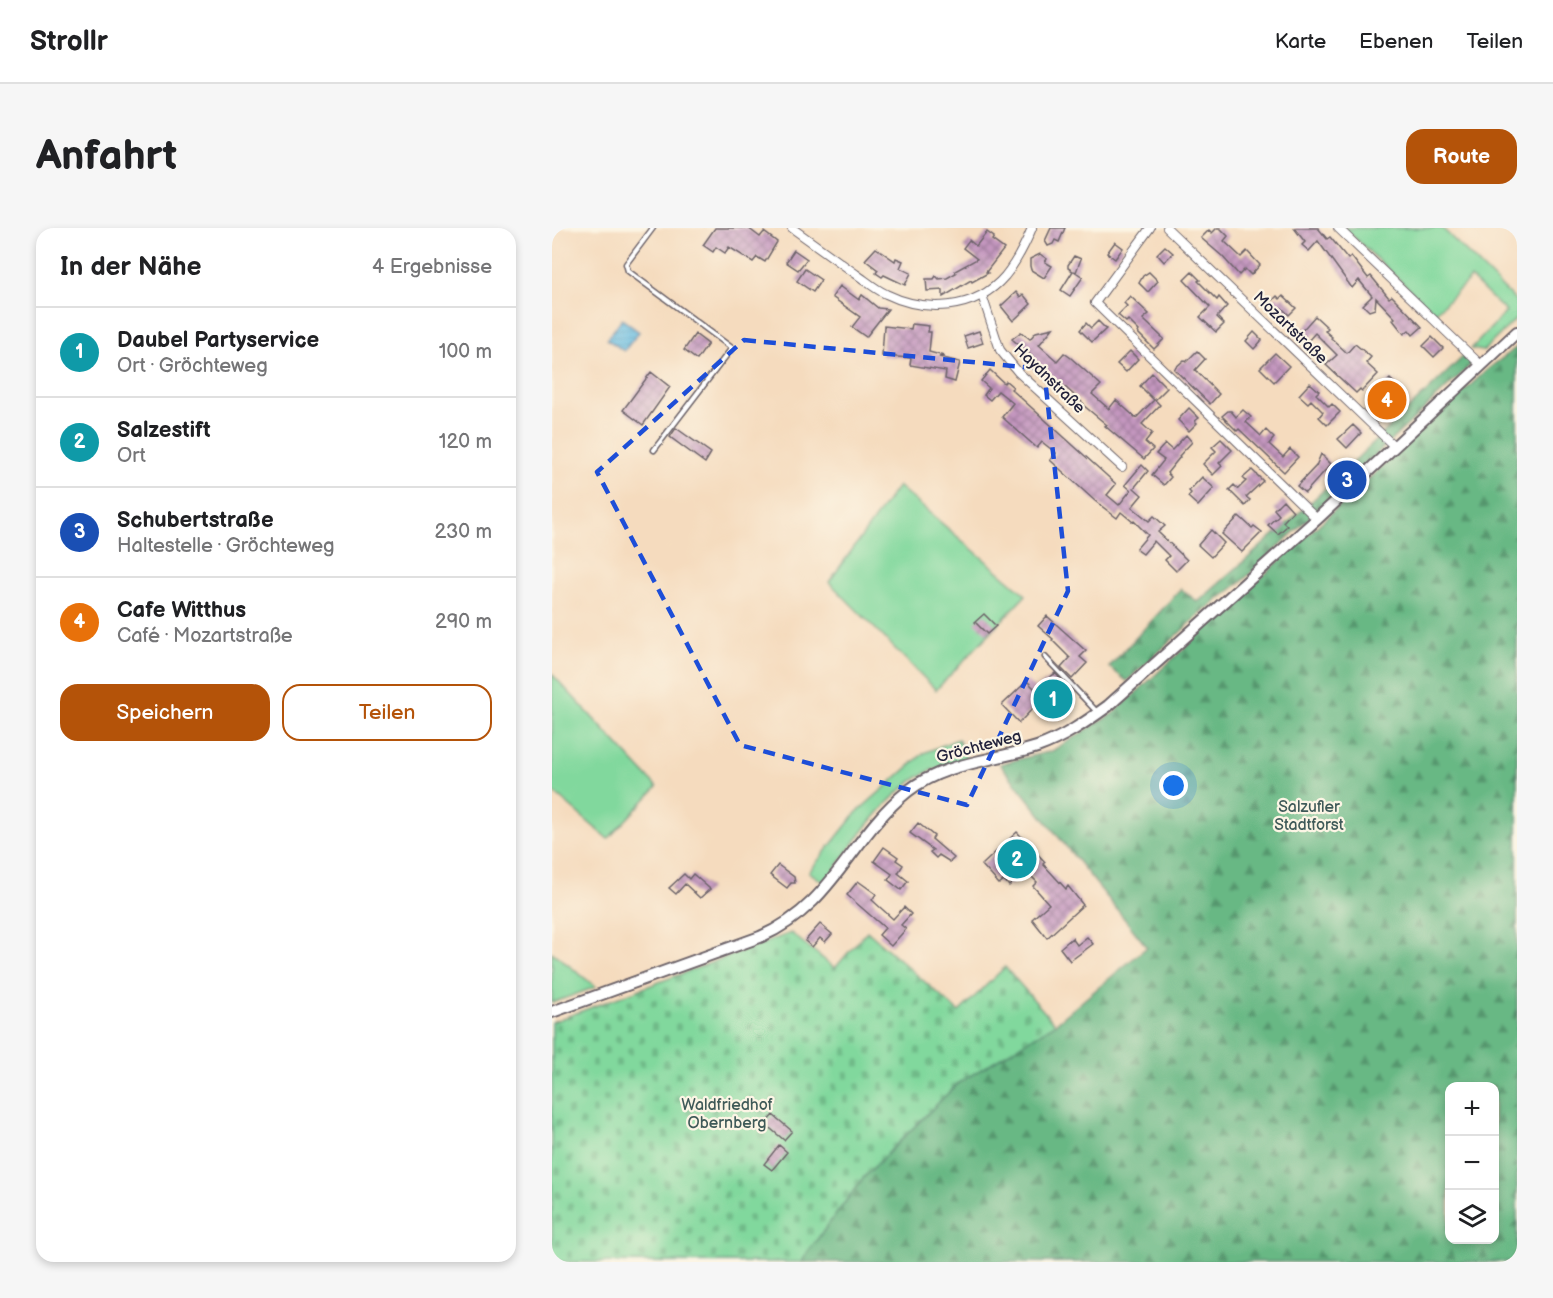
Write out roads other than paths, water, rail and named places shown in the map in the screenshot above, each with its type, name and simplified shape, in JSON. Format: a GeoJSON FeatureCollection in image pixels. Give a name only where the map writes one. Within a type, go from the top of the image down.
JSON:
{"type":"FeatureCollection","features":[{"type":"Feature","properties":{"kind":"street"},"geometry":{"type":"LineString","coordinates":[[792,228],[884,294],[910,304],[929,307],[948,307],[982,295],[1004,278],[1021,253],[1032,228]]}},
{"type":"Feature","properties":{"kind":"street"},"geometry":{"type":"LineString","coordinates":[[1150,228],[1095,303],[1317,519]]}},
{"type":"Feature","properties":{"kind":"street","name":"Mozartstraße"},"geometry":{"type":"LineString","coordinates":[[1167,228],[1395,447]]}},
{"type":"Feature","properties":{"kind":"street"},"geometry":{"type":"LineString","coordinates":[[1338,228],[1481,365]]}},
{"type":"Feature","properties":{"kind":"street","name":"Haydnstraße"},"geometry":{"type":"LineString","coordinates":[[982,295],[1000,350],[1018,372],[1122,467]]}},
{"type":"Feature","properties":{"kind":"street","name":"Gröchteweg"},"geometry":{"type":"LineString","coordinates":[[552,1012],[772,932],[791,921],[814,902],[883,815],[917,784],[947,770],[1050,742],[1098,713],[1146,674],[1317,519],[1517,332]]}},
{"type":"Feature","properties":{"kind":"lane"},"geometry":{"type":"LineString","coordinates":[[653,228],[626,264],[628,271],[732,348],[654,450]]}},
{"type":"Feature","properties":{"kind":"lane"},"geometry":{"type":"LineString","coordinates":[[1045,657],[1098,713]]}},
{"type":"Feature","properties":{"kind":"water"},"geometry":{"type":"Polygon","coordinates":[[[622,319],[639,332],[624,351],[607,339],[622,319]]]}},
{"type":"Feature","properties":{"kind":"place","name":"Cafe Witthus"},"geometry":{"type":"Point","coordinates":[1387,400]}},
{"type":"Feature","properties":{"kind":"place","name":"Schubertstraße"},"geometry":{"type":"Point","coordinates":[1347,480]}},
{"type":"Feature","properties":{"kind":"place","name":"Daubel Partyservice"},"geometry":{"type":"Point","coordinates":[1053,699]}},
{"type":"Feature","properties":{"kind":"place","name":"Salzestift"},"geometry":{"type":"Point","coordinates":[1017,859]}},
{"type":"Feature","properties":{"kind":"park label","name":"Salzufler Stadtforst"},"geometry":{"type":"Point","coordinates":[1309,816]}},
{"type":"Feature","properties":{"kind":"park label","name":"Waldfriedhof Obernberg"},"geometry":{"type":"Point","coordinates":[727,1114]}}]}
